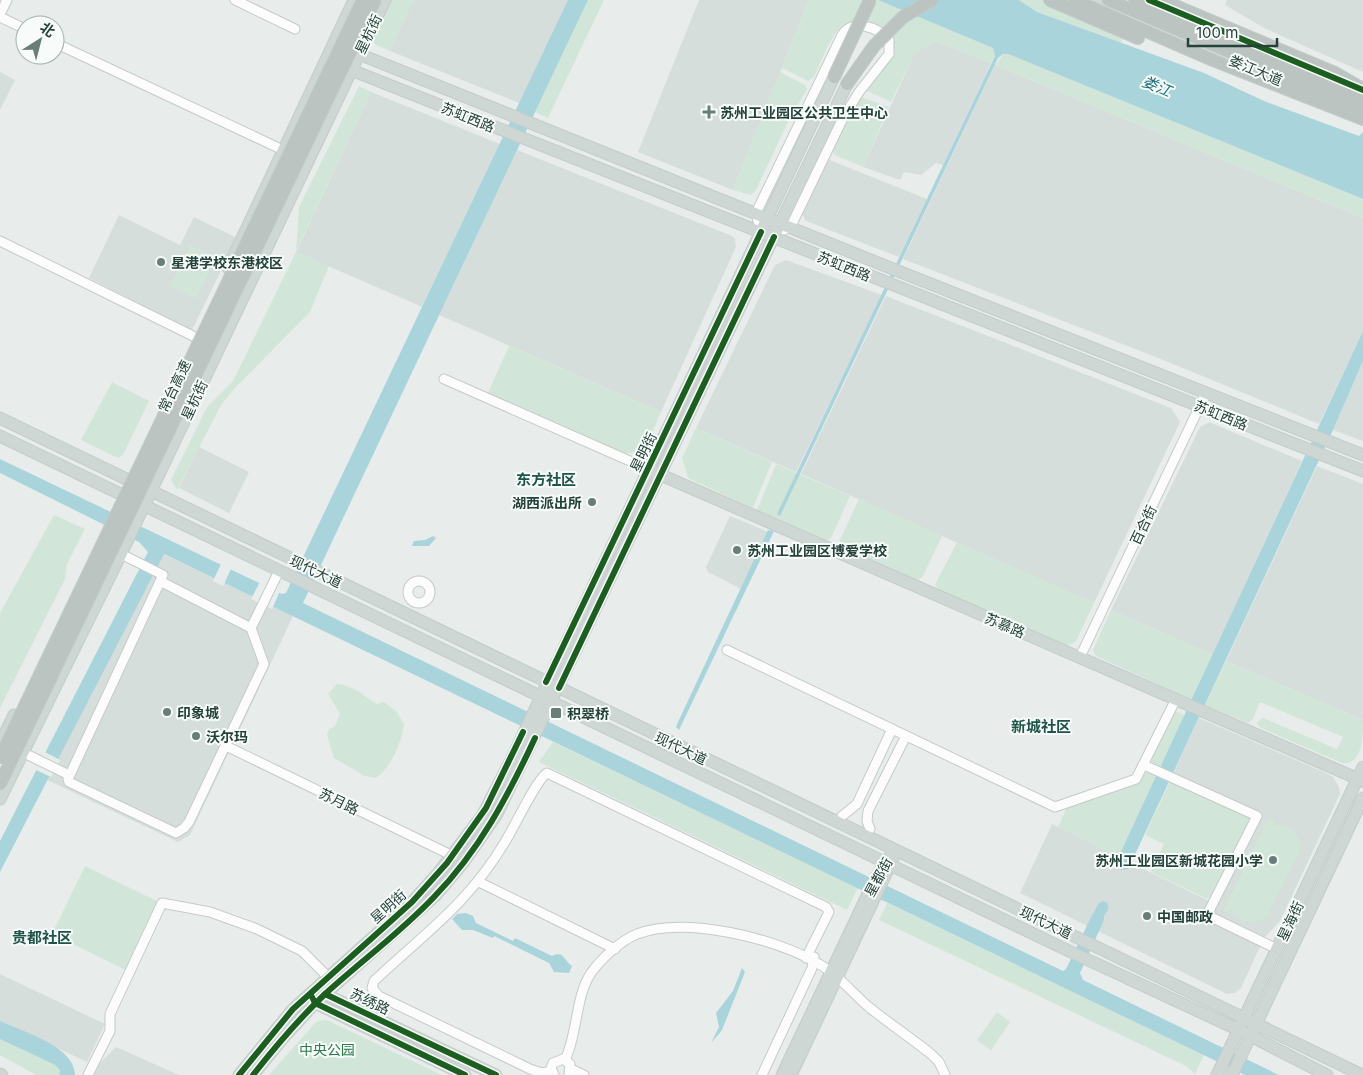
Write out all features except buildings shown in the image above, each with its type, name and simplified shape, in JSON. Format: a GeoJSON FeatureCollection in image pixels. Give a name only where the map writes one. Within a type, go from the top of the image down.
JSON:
{"type":"FeatureCollection","features":[{"type":"Feature","properties":{"kind":"highway","name":"常台高速"},"geometry":{"type":"LineString","coordinates":[[0,758],[363,0]]}},
{"type":"Feature","properties":{"kind":"highway","name":"常台高速"},"geometry":{"type":"LineString","coordinates":[[0,784],[374,0]]}},
{"type":"Feature","properties":{"kind":"highway"},"geometry":{"type":"LineString","coordinates":[[834,77],[870,0]]}},
{"type":"Feature","properties":{"kind":"highway"},"geometry":{"type":"LineString","coordinates":[[847,84],[874,46],[911,0]]}},
{"type":"Feature","properties":{"kind":"highway"},"geometry":{"type":"LineString","coordinates":[[874,46],[903,17],[932,0]]}},
{"type":"Feature","properties":{"kind":"highway"},"geometry":{"type":"LineString","coordinates":[[1050,0],[1139,38],[1212,60]]}},
{"type":"Feature","properties":{"kind":"highway"},"geometry":{"type":"LineString","coordinates":[[1075,0],[1212,60],[1363,117]]}},
{"type":"Feature","properties":{"kind":"highway"},"geometry":{"type":"LineString","coordinates":[[1108,0],[1363,109]]}},
{"type":"Feature","properties":{"kind":"highway"},"geometry":{"type":"LineString","coordinates":[[1135,0],[1363,96]]}},
{"type":"Feature","properties":{"kind":"highway"},"geometry":{"type":"LineString","coordinates":[[1160,0],[1335,73],[1363,90]]}},
{"type":"Feature","properties":{"kind":"main road","name":"星杭街"},"geometry":{"type":"LineString","coordinates":[[0,743],[128,480],[354,0]]}},
{"type":"Feature","properties":{"kind":"main road","name":"星杭街"},"geometry":{"type":"LineString","coordinates":[[0,798],[28,756],[137,519],[385,0]]}},
{"type":"Feature","properties":{"kind":"main road","name":"娄江大道"},"geometry":{"type":"LineString","coordinates":[[1093,0],[1363,117]]}},
{"type":"Feature","properties":{"kind":"main road","name":"娄江大道"},"geometry":{"type":"LineString","coordinates":[[1149,0],[1363,90]]}},
{"type":"Feature","properties":{"kind":"main road","name":"苏虹西路"},"geometry":{"type":"LineString","coordinates":[[334,44],[786,224],[896,270],[1363,454]]}},
{"type":"Feature","properties":{"kind":"main road","name":"苏虹西路"},"geometry":{"type":"LineString","coordinates":[[326,60],[1363,471]]}},
{"type":"Feature","properties":{"kind":"main road","name":"星明街"},"geometry":{"type":"LineString","coordinates":[[238,1075],[283,1019],[313,998],[332,981],[412,902],[453,856],[486,808],[834,77]]}},
{"type":"Feature","properties":{"kind":"main road","name":"星明街"},"geometry":{"type":"LineString","coordinates":[[325,994],[332,981],[422,910],[457,871],[497,814],[545,718],[774,237],[786,224],[838,99],[847,84]]}},
{"type":"Feature","properties":{"kind":"main road","name":"现代大道"},"geometry":{"type":"LineString","coordinates":[[0,418],[1362,1075]]}},
{"type":"Feature","properties":{"kind":"main road","name":"现代大道"},"geometry":{"type":"LineString","coordinates":[[0,436],[887,864],[1239,1030],[1249,1037],[1326,1075]]}},
{"type":"Feature","properties":{"kind":"main road","name":"苏慕路"},"geometry":{"type":"LineString","coordinates":[[648,469],[1360,780]]}},
{"type":"Feature","properties":{"kind":"main road","name":"星海街"},"geometry":{"type":"LineString","coordinates":[[1219,1071],[1360,780],[1363,767]]}},
{"type":"Feature","properties":{"kind":"main road","name":"星海街"},"geometry":{"type":"LineString","coordinates":[[1232,1074],[1363,798]]}},
{"type":"Feature","properties":{"kind":"main road","name":"星都街"},"geometry":{"type":"LineString","coordinates":[[782,1075],[834,975],[895,850]]}},
{"type":"Feature","properties":{"kind":"main road","name":"星都街"},"geometry":{"type":"LineString","coordinates":[[791,1075],[834,975]]}},
{"type":"Feature","properties":{"kind":"main road","name":"苏绣路"},"geometry":{"type":"LineString","coordinates":[[313,998],[325,994],[496,1075]]}},
{"type":"Feature","properties":{"kind":"main road","name":"星明街"},"geometry":{"type":"LineString","coordinates":[[254,1075],[313,998]]}},
{"type":"Feature","properties":{"kind":"main road","name":"苏绣路"},"geometry":{"type":"LineString","coordinates":[[313,998],[466,1075]]}},
{"type":"Feature","properties":{"kind":"street"},"geometry":{"type":"LineString","coordinates":[[7,0],[0,15],[15,23]]}},
{"type":"Feature","properties":{"kind":"street"},"geometry":{"type":"LineString","coordinates":[[235,0],[295,29]]}},
{"type":"Feature","properties":{"kind":"street"},"geometry":{"type":"LineString","coordinates":[[761,232],[756,213],[801,115],[844,32],[850,26],[858,25],[880,33],[889,40],[889,54],[859,91],[786,224]]}},
{"type":"Feature","properties":{"kind":"street"},"geometry":{"type":"LineString","coordinates":[[65,48],[283,150]]}},
{"type":"Feature","properties":{"kind":"street"},"geometry":{"type":"LineString","coordinates":[[0,241],[195,337]]}},
{"type":"Feature","properties":{"kind":"street"},"geometry":{"type":"LineString","coordinates":[[444,379],[648,469]]}},
{"type":"Feature","properties":{"kind":"street","name":"百合街"},"geometry":{"type":"LineString","coordinates":[[1080,657],[1206,393]]}},
{"type":"Feature","properties":{"kind":"street"},"geometry":{"type":"LineString","coordinates":[[121,554],[251,628],[264,664],[189,822],[176,833],[70,782],[69,775],[160,577]]}},
{"type":"Feature","properties":{"kind":"street"},"geometry":{"type":"LineString","coordinates":[[251,628],[278,571]]}},
{"type":"Feature","properties":{"kind":"street"},"geometry":{"type":"LineString","coordinates":[[420,612],[424,602],[429,598],[430,590],[424,581],[413,582],[408,588],[406,599],[416,603],[424,602]]}},
{"type":"Feature","properties":{"kind":"street"},"geometry":{"type":"LineString","coordinates":[[727,650],[1055,807],[1133,781],[1139,775],[1181,701]]}},
{"type":"Feature","properties":{"kind":"street"},"geometry":{"type":"LineString","coordinates":[[842,816],[857,804],[892,729]]}},
{"type":"Feature","properties":{"kind":"street"},"geometry":{"type":"LineString","coordinates":[[870,829],[867,821],[868,811],[906,736]]}},
{"type":"Feature","properties":{"kind":"street","name":"苏月路"},"geometry":{"type":"LineString","coordinates":[[226,746],[453,856]]}},
{"type":"Feature","properties":{"kind":"street"},"geometry":{"type":"LineString","coordinates":[[28,756],[69,775]]}},
{"type":"Feature","properties":{"kind":"street"},"geometry":{"type":"LineString","coordinates":[[1144,765],[1257,816],[1207,916],[1277,949]]}},
{"type":"Feature","properties":{"kind":"street"},"geometry":{"type":"LineString","coordinates":[[565,1060],[555,1061],[553,1073],[542,1073],[530,1069],[379,996],[372,990],[374,981],[448,916],[479,882],[547,773],[826,907],[829,912],[762,1075]]}},
{"type":"Feature","properties":{"kind":"street"},"geometry":{"type":"LineString","coordinates":[[479,882],[615,949]]}},
{"type":"Feature","properties":{"kind":"street"},"geometry":{"type":"LineString","coordinates":[[88,1075],[110,1031],[110,1014],[162,903],[231,918],[302,951],[332,981]]}},
{"type":"Feature","properties":{"kind":"street"},"geometry":{"type":"LineString","coordinates":[[584,1075],[570,1072],[565,1060],[574,1040],[586,982],[595,968],[615,949],[641,933],[690,929],[745,934],[810,956],[872,1009],[931,1054],[939,1062],[945,1075]]}},
{"type":"Feature","properties":{"kind":"shaded area"},"geometry":{"type":"Polygon","coordinates":[[[413,0],[571,0],[524,105],[390,51],[413,0]]]}},
{"type":"Feature","properties":{"kind":"shaded area","name":"苏州工业园区公共卫生中心"},"geometry":{"type":"Polygon","coordinates":[[[699,0],[809,0],[733,190],[638,152],[699,0]]]}},
{"type":"Feature","properties":{"kind":"shaded area"},"geometry":{"type":"Polygon","coordinates":[[[1227,0],[1363,0],[1363,72],[1264,28],[1225,5],[1227,0]]]}},
{"type":"Feature","properties":{"kind":"shaded area"},"geometry":{"type":"Polygon","coordinates":[[[935,41],[991,63],[943,165],[936,163],[921,175],[904,172],[900,180],[863,167],[915,52],[935,41]]]}},
{"type":"Feature","properties":{"kind":"shaded area"},"geometry":{"type":"Polygon","coordinates":[[[995,65],[1363,218],[1363,331],[1319,424],[1156,357],[903,259],[995,65]]]}},
{"type":"Feature","properties":{"kind":"shaded area"},"geometry":{"type":"Polygon","coordinates":[[[0,72],[15,80],[0,110],[0,72]]]}},
{"type":"Feature","properties":{"kind":"shaded area"},"geometry":{"type":"Polygon","coordinates":[[[371,92],[500,144],[422,307],[296,252],[371,92]]]}},
{"type":"Feature","properties":{"kind":"shaded area"},"geometry":{"type":"Polygon","coordinates":[[[517,150],[732,236],[735,239],[736,247],[661,412],[439,315],[517,150]]]}},
{"type":"Feature","properties":{"kind":"shaded area"},"geometry":{"type":"Polygon","coordinates":[[[827,159],[927,199],[899,257],[806,221],[802,214],[827,159]]]}},
{"type":"Feature","properties":{"kind":"shaded area","name":"星港学校东港校区"},"geometry":{"type":"Polygon","coordinates":[[[119,215],[180,245],[194,217],[237,238],[192,330],[89,278],[119,215]]]}},
{"type":"Feature","properties":{"kind":"shaded area"},"geometry":{"type":"Polygon","coordinates":[[[786,260],[882,295],[796,472],[696,428],[775,265],[786,260]]]}},
{"type":"Feature","properties":{"kind":"shaded area"},"geometry":{"type":"Polygon","coordinates":[[[886,296],[1171,408],[1180,422],[1094,603],[801,474],[886,296]]]}},
{"type":"Feature","properties":{"kind":"shaded area"},"geometry":{"type":"Polygon","coordinates":[[[1363,361],[1363,441],[1333,430],[1363,361]]]}},
{"type":"Feature","properties":{"kind":"shaded area"},"geometry":{"type":"Polygon","coordinates":[[[1209,422],[1302,461],[1213,655],[1111,610],[1200,427],[1209,422]]]}},
{"type":"Feature","properties":{"kind":"shaded area"},"geometry":{"type":"Polygon","coordinates":[[[199,447],[249,472],[229,513],[179,488],[199,447]]]}},
{"type":"Feature","properties":{"kind":"shaded area"},"geometry":{"type":"Polygon","coordinates":[[[1317,466],[1363,484],[1363,720],[1226,661],[1317,466]]]}},
{"type":"Feature","properties":{"kind":"shaded area","name":"苏州工业园区博爱学校"},"geometry":{"type":"Polygon","coordinates":[[[730,516],[768,532],[741,589],[708,572],[706,567],[730,516]]]}},
{"type":"Feature","properties":{"kind":"shaded area","name":"印象城"},"geometry":{"type":"Polygon","coordinates":[[[163,554],[293,616],[190,835],[178,842],[47,780],[163,554]]]}},
{"type":"Feature","properties":{"kind":"shaded area"},"geometry":{"type":"Polygon","coordinates":[[[1199,718],[1326,773],[1333,777],[1339,787],[1340,794],[1280,921],[1264,938],[1241,988],[1235,993],[1227,994],[1020,893],[1052,824],[1215,904],[1260,815],[1173,774],[1199,718]]]}},
{"type":"Feature","properties":{"kind":"shaded area"},"geometry":{"type":"Polygon","coordinates":[[[0,974],[105,1024],[87,1062],[0,1021],[0,974]]]}},
{"type":"Feature","properties":{"kind":"shaded area"},"geometry":{"type":"Polygon","coordinates":[[[116,1047],[179,1075],[94,1075],[100,1063],[116,1047]]]}},
{"type":"Feature","properties":{"kind":"green space"},"geometry":{"type":"Polygon","coordinates":[[[391,0],[413,0],[390,51],[376,45],[372,41],[391,0]]]}},
{"type":"Feature","properties":{"kind":"green space"},"geometry":{"type":"Polygon","coordinates":[[[588,0],[604,0],[548,118],[535,112],[588,0]]]}},
{"type":"Feature","properties":{"kind":"green space"},"geometry":{"type":"Polygon","coordinates":[[[809,0],[878,0],[993,48],[995,55],[991,63],[935,41],[915,52],[891,102],[865,90],[892,44],[865,25],[856,21],[849,21],[836,33],[814,77],[808,81],[782,68],[809,0]]]}},
{"type":"Feature","properties":{"kind":"green space"},"geometry":{"type":"Polygon","coordinates":[[[1019,0],[1064,0],[1127,28],[1121,43],[1037,12],[1019,0]]]}},
{"type":"Feature","properties":{"kind":"green space"},"geometry":{"type":"Polygon","coordinates":[[[1003,54],[1008,54],[1363,199],[1363,218],[995,65],[1003,54]]]}},
{"type":"Feature","properties":{"kind":"green space"},"geometry":{"type":"Polygon","coordinates":[[[780,72],[805,85],[807,89],[786,126],[756,190],[751,195],[733,190],[780,72]]]}},
{"type":"Feature","properties":{"kind":"green space"},"geometry":{"type":"Polygon","coordinates":[[[359,86],[371,92],[296,251],[299,207],[359,86]]]}},
{"type":"Feature","properties":{"kind":"green space"},"geometry":{"type":"Polygon","coordinates":[[[861,97],[889,107],[863,167],[835,155],[831,151],[848,115],[861,97]]]}},
{"type":"Feature","properties":{"kind":"green space"},"geometry":{"type":"Polygon","coordinates":[[[190,245],[216,258],[196,299],[170,286],[190,245]]]}},
{"type":"Feature","properties":{"kind":"green space"},"geometry":{"type":"Polygon","coordinates":[[[296,251],[329,266],[310,312],[235,388],[221,405],[177,490],[171,480],[207,407],[233,381],[296,251]]]}},
{"type":"Feature","properties":{"kind":"green space"},"geometry":{"type":"Polygon","coordinates":[[[509,346],[661,412],[648,441],[638,451],[623,453],[487,395],[509,346]]]}},
{"type":"Feature","properties":{"kind":"green space"},"geometry":{"type":"Polygon","coordinates":[[[112,382],[149,401],[123,455],[118,458],[81,440],[112,382]]]}},
{"type":"Feature","properties":{"kind":"green space"},"geometry":{"type":"Polygon","coordinates":[[[696,428],[772,462],[753,508],[688,478],[682,458],[696,428]]]}},
{"type":"Feature","properties":{"kind":"green space"},"geometry":{"type":"Polygon","coordinates":[[[776,464],[850,496],[831,538],[827,540],[757,510],[776,464]]]}},
{"type":"Feature","properties":{"kind":"green space"},"geometry":{"type":"Polygon","coordinates":[[[859,499],[942,536],[922,578],[915,580],[843,549],[839,542],[859,499]]]}},
{"type":"Feature","properties":{"kind":"green space"},"geometry":{"type":"Polygon","coordinates":[[[54,515],[85,529],[67,564],[65,579],[0,708],[0,613],[54,515]]]}},
{"type":"Feature","properties":{"kind":"green space"},"geometry":{"type":"Polygon","coordinates":[[[957,542],[1094,603],[1076,641],[1072,644],[1064,645],[940,592],[935,585],[957,542]]]}},
{"type":"Feature","properties":{"kind":"green space"},"geometry":{"type":"Polygon","coordinates":[[[1111,610],[1213,655],[1192,700],[1096,656],[1093,650],[1111,610]]]}},
{"type":"Feature","properties":{"kind":"green space"},"geometry":{"type":"Polygon","coordinates":[[[1226,661],[1363,720],[1362,742],[1358,755],[1354,760],[1342,763],[1261,728],[1256,723],[1263,718],[1337,749],[1343,737],[1260,702],[1253,719],[1248,723],[1205,705],[1226,661]]]}},
{"type":"Feature","properties":{"kind":"green space"},"geometry":{"type":"Polygon","coordinates":[[[337,684],[355,689],[377,704],[384,702],[396,711],[404,724],[395,754],[387,767],[376,778],[365,776],[334,758],[327,735],[329,729],[335,726],[340,714],[328,694],[337,684]]]}},
{"type":"Feature","properties":{"kind":"green space"},"geometry":{"type":"Polygon","coordinates":[[[1174,711],[1185,715],[1159,769],[1150,760],[1174,711]]]}},
{"type":"Feature","properties":{"kind":"green space"},"geometry":{"type":"Polygon","coordinates":[[[553,742],[858,888],[847,910],[539,762],[553,742]]]}},
{"type":"Feature","properties":{"kind":"green space"},"geometry":{"type":"Polygon","coordinates":[[[1147,771],[1157,774],[1118,857],[1058,827],[1067,807],[1138,782],[1147,771]]]}},
{"type":"Feature","properties":{"kind":"green space"},"geometry":{"type":"Polygon","coordinates":[[[1171,779],[1251,819],[1212,896],[1207,899],[1151,872],[1164,844],[1145,835],[1171,779]]]}},
{"type":"Feature","properties":{"kind":"green space"},"geometry":{"type":"Polygon","coordinates":[[[1269,818],[1275,821],[1273,826],[1284,826],[1293,830],[1300,844],[1300,850],[1266,917],[1257,922],[1244,921],[1236,916],[1231,908],[1228,912],[1224,910],[1269,818]]]}},
{"type":"Feature","properties":{"kind":"green space"},"geometry":{"type":"Polygon","coordinates":[[[85,866],[161,903],[128,971],[52,934],[85,866]]]}},
{"type":"Feature","properties":{"kind":"green space"},"geometry":{"type":"Polygon","coordinates":[[[887,903],[1204,1055],[1195,1074],[1186,1066],[879,920],[887,903]]]}},
{"type":"Feature","properties":{"kind":"green space"},"geometry":{"type":"Polygon","coordinates":[[[997,1012],[1010,1022],[991,1050],[977,1040],[997,1012]]]}},
{"type":"Feature","properties":{"kind":"green space","name":"中央公园"},"geometry":{"type":"Polygon","coordinates":[[[325,1020],[442,1075],[269,1075],[316,1022],[325,1020]]]}},
{"type":"Feature","properties":{"kind":"green space"},"geometry":{"type":"Polygon","coordinates":[[[0,1039],[55,1065],[60,1070],[59,1075],[36,1075],[0,1055],[0,1039]]]}},
{"type":"Feature","properties":{"kind":"water"},"geometry":{"type":"Polygon","coordinates":[[[568,0],[588,0],[303,603],[1063,971],[1066,969],[1093,913],[1100,912],[1104,916],[1104,920],[1080,973],[1083,980],[1279,1075],[1245,1075],[164,554],[0,872],[0,841],[148,552],[139,542],[0,473],[0,459],[282,594],[286,593],[568,0]]]}},
{"type":"Feature","properties":{"kind":"water","name":"娄江"},"geometry":{"type":"Polygon","coordinates":[[[878,0],[1019,0],[1037,12],[1204,73],[1264,101],[1359,136],[1363,132],[1363,199],[1008,54],[1003,54],[998,58],[780,516],[777,514],[995,56],[993,48],[878,0]]]}},
{"type":"Feature","properties":{"kind":"water"},"geometry":{"type":"Polygon","coordinates":[[[1363,331],[1363,361],[1333,430],[1131,863],[1128,869],[1121,870],[1116,867],[1116,862],[1363,331]]]}},
{"type":"Feature","properties":{"kind":"water"},"geometry":{"type":"Polygon","coordinates":[[[768,530],[774,531],[679,730],[676,727],[678,722],[768,530]]]}},
{"type":"Feature","properties":{"kind":"water"},"geometry":{"type":"Polygon","coordinates":[[[433,536],[436,538],[429,546],[412,546],[414,541],[425,540],[433,536]]]}},
{"type":"Feature","properties":{"kind":"water"},"geometry":{"type":"Polygon","coordinates":[[[466,913],[473,916],[476,923],[513,941],[515,938],[552,956],[561,955],[572,966],[569,973],[554,972],[549,963],[494,936],[493,938],[473,930],[462,930],[452,919],[457,914],[466,913]]]}},
{"type":"Feature","properties":{"kind":"water"},"geometry":{"type":"Polygon","coordinates":[[[742,968],[745,972],[722,1030],[711,1043],[719,1027],[716,1013],[733,991],[742,968]]]}},
{"type":"Feature","properties":{"kind":"water"},"geometry":{"type":"Polygon","coordinates":[[[0,1021],[34,1035],[57,1048],[67,1056],[73,1065],[75,1075],[59,1075],[60,1070],[55,1065],[0,1039],[0,1021]]]}},
{"type":"Feature","properties":{"kind":"pier"},"geometry":{"type":"Polygon","coordinates":[[[221,564],[231,569],[223,586],[213,581],[221,564]]]}},
{"type":"Feature","properties":{"kind":"pier"},"geometry":{"type":"Polygon","coordinates":[[[260,582],[280,591],[272,609],[251,599],[260,582]]]}},
{"type":"Feature","properties":{"kind":"pier"},"geometry":{"type":"Polygon","coordinates":[[[43,751],[60,760],[51,777],[34,769],[43,751]]]}},
{"type":"Feature","properties":{"kind":"waterway"},"geometry":{"type":"LineString","coordinates":[[1100,912],[1103,907]]}},
{"type":"Feature","properties":{"kind":"cycle path"},"geometry":{"type":"LineString","coordinates":[[1149,0],[1363,90]]}},
{"type":"Feature","properties":{"kind":"cycle path"},"geometry":{"type":"LineString","coordinates":[[546,682],[761,232]]}},
{"type":"Feature","properties":{"kind":"cycle path"},"geometry":{"type":"LineString","coordinates":[[559,688],[774,237]]}},
{"type":"Feature","properties":{"kind":"cycle path"},"geometry":{"type":"LineString","coordinates":[[239,1075],[293,1009],[412,902],[447,863],[486,808],[523,732]]}},
{"type":"Feature","properties":{"kind":"cycle path"},"geometry":{"type":"LineString","coordinates":[[253,1075],[314,1004],[408,923],[450,879],[479,842],[503,802],[535,738]]}},
{"type":"Feature","properties":{"kind":"cycle path"},"geometry":{"type":"LineString","coordinates":[[325,994],[496,1075]]}},
{"type":"Feature","properties":{"kind":"cycle path"},"geometry":{"type":"LineString","coordinates":[[312,997],[315,1003],[465,1075]]}},
{"type":"Feature","properties":{"kind":"place","name":"苏州工业园区公共卫生中心"},"geometry":{"type":"Point","coordinates":[709,112]}},
{"type":"Feature","properties":{"kind":"place","name":"星港学校东港校区"},"geometry":{"type":"Point","coordinates":[161,262]}},
{"type":"Feature","properties":{"kind":"place","name":"湖西派出所"},"geometry":{"type":"Point","coordinates":[592,502]}},
{"type":"Feature","properties":{"kind":"place","name":"苏州工业园区博爱学校"},"geometry":{"type":"Point","coordinates":[737,550]}},
{"type":"Feature","properties":{"kind":"place","name":"印象城"},"geometry":{"type":"Point","coordinates":[167,712]}},
{"type":"Feature","properties":{"kind":"place","name":"积翠桥"},"geometry":{"type":"Point","coordinates":[556,713]}},
{"type":"Feature","properties":{"kind":"place","name":"沃尔玛"},"geometry":{"type":"Point","coordinates":[196,736]}},
{"type":"Feature","properties":{"kind":"place","name":"苏州工业园区新城花园小学"},"geometry":{"type":"Point","coordinates":[1273,860]}},
{"type":"Feature","properties":{"kind":"place","name":"中国邮政"},"geometry":{"type":"Point","coordinates":[1147,916]}},
{"type":"Feature","properties":{"kind":"district","name":"东方社区"},"geometry":{"type":"Point","coordinates":[546,479]}},
{"type":"Feature","properties":{"kind":"district","name":"新城社区"},"geometry":{"type":"Point","coordinates":[1041,726]}},
{"type":"Feature","properties":{"kind":"district","name":"贵都社区"},"geometry":{"type":"Point","coordinates":[42,937]}}]}
